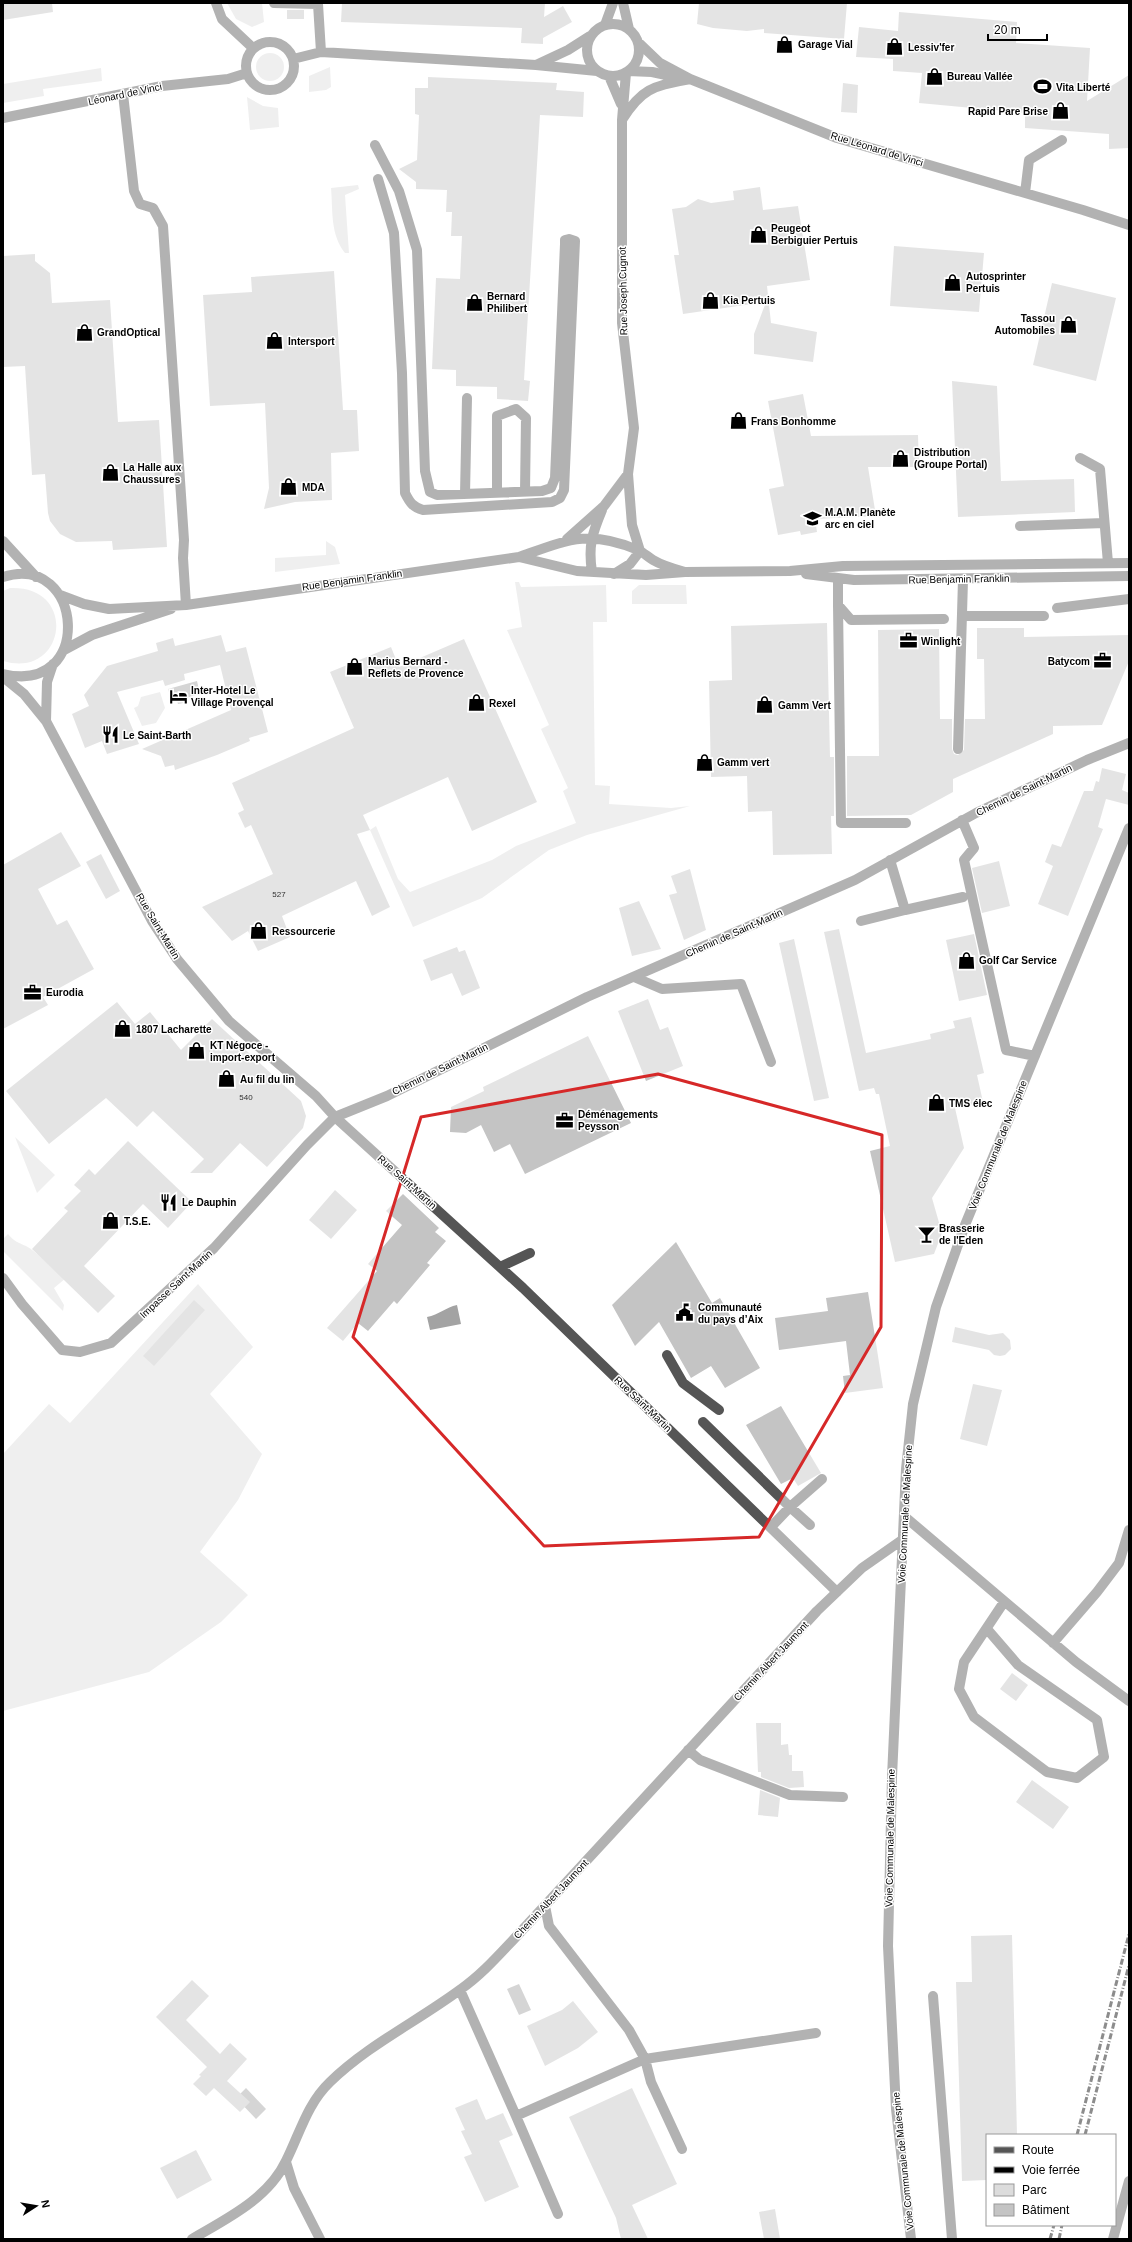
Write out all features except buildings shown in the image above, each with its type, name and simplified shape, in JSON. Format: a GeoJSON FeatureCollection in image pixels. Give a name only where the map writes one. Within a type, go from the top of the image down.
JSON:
{"type":"FeatureCollection","features":[{"type":"Feature","properties":{"kind":"street"},"geometry":{"type":"LineString","coordinates":[[216,3],[222,19],[253,48]]}},
{"type":"Feature","properties":{"kind":"street"},"geometry":{"type":"LineString","coordinates":[[274,3],[318,4],[320,52]]}},
{"type":"Feature","properties":{"kind":"street"},"geometry":{"type":"LineString","coordinates":[[605,25],[613,3]]}},
{"type":"Feature","properties":{"kind":"street"},"geometry":{"type":"LineString","coordinates":[[623,3],[629,29],[638,42],[639,53],[636,64],[627,72]]}},
{"type":"Feature","properties":{"kind":"street"},"geometry":{"type":"LineString","coordinates":[[536,65],[568,50],[590,36],[596,29],[605,25],[621,25],[629,29]]}},
{"type":"Feature","properties":{"kind":"street"},"geometry":{"type":"LineString","coordinates":[[590,36],[587,51],[592,66],[597,71]]}},
{"type":"Feature","properties":{"kind":"street"},"geometry":{"type":"LineString","coordinates":[[269,42],[280,43],[288,49],[293,59],[295,68],[292,76],[287,84],[279,89],[269,91],[260,88],[252,82],[247,73],[248,56],[253,48],[269,42]]}},
{"type":"Feature","properties":{"kind":"street","name":"Rue Léonard de Vinci"},"geometry":{"type":"LineString","coordinates":[[638,42],[660,63],[690,79],[837,138],[1129,225]]}},
{"type":"Feature","properties":{"kind":"street"},"geometry":{"type":"LineString","coordinates":[[293,59],[320,52],[536,65],[597,71],[609,76],[627,72],[652,72],[690,79]]}},
{"type":"Feature","properties":{"kind":"street","name":"Rue Joseph Cugnot"},"geometry":{"type":"LineString","coordinates":[[627,72],[622,106],[622,323],[634,428],[628,474],[632,525],[640,551]]}},
{"type":"Feature","properties":{"kind":"street","name":"Léonard de Vinci"},"geometry":{"type":"LineString","coordinates":[[3,118],[162,86],[228,79],[247,73]]}},
{"type":"Feature","properties":{"kind":"street","name":"Rue Joseph Cugnot"},"geometry":{"type":"LineString","coordinates":[[609,76],[622,106]]}},
{"type":"Feature","properties":{"kind":"street"},"geometry":{"type":"LineString","coordinates":[[622,120],[638,98],[647,90],[658,85],[690,79]]}},
{"type":"Feature","properties":{"kind":"street"},"geometry":{"type":"LineString","coordinates":[[123,94],[134,191],[140,204],[153,208],[163,226],[184,540],[183,558],[186,605]]}},
{"type":"Feature","properties":{"kind":"street"},"geometry":{"type":"LineString","coordinates":[[1025,193],[1028,160],[1062,140]]}},
{"type":"Feature","properties":{"kind":"street"},"geometry":{"type":"LineString","coordinates":[[375,145],[399,191],[417,250],[427,482],[430,492],[437,495],[525,492],[551,488],[555,478],[565,240],[569,239],[575,241],[564,490],[560,498],[552,502],[423,510],[415,507],[405,493],[402,373],[394,233],[378,179]]}},
{"type":"Feature","properties":{"kind":"street"},"geometry":{"type":"LineString","coordinates":[[465,494],[467,398]]}},
{"type":"Feature","properties":{"kind":"street"},"geometry":{"type":"LineString","coordinates":[[496,493],[497,416],[516,410],[526,418],[525,492]]}},
{"type":"Feature","properties":{"kind":"street"},"geometry":{"type":"LineString","coordinates":[[1080,458],[1100,469],[1108,563]]}},
{"type":"Feature","properties":{"kind":"street","name":"Rue Joseph Cugnot"},"geometry":{"type":"LineString","coordinates":[[567,539],[604,506],[628,474]]}},
{"type":"Feature","properties":{"kind":"street","name":"Rue Joseph Cugnot"},"geometry":{"type":"LineString","coordinates":[[592,572],[589,554],[591,537],[604,506]]}},
{"type":"Feature","properties":{"kind":"street"},"geometry":{"type":"LineString","coordinates":[[1020,526],[1104,523]]}},
{"type":"Feature","properties":{"kind":"street"},"geometry":{"type":"LineString","coordinates":[[519,557],[567,539],[591,537],[608,539],[640,551],[665,566],[685,572]]}},
{"type":"Feature","properties":{"kind":"street"},"geometry":{"type":"LineString","coordinates":[[3,541],[36,577],[49,584],[60,595],[68,612],[69,631],[64,650],[53,664],[36,674],[16,677],[3,674]]}},
{"type":"Feature","properties":{"kind":"street"},"geometry":{"type":"LineString","coordinates":[[614,574],[630,564],[640,551]]}},
{"type":"Feature","properties":{"kind":"street"},"geometry":{"type":"LineString","coordinates":[[519,557],[577,571],[646,575],[685,572]]}},
{"type":"Feature","properties":{"kind":"street","name":"Rue Benjamin Franklin"},"geometry":{"type":"LineString","coordinates":[[60,595],[84,604],[108,609],[186,605],[519,557]]}},
{"type":"Feature","properties":{"kind":"street","name":"Rue Benjamin Franklin"},"geometry":{"type":"LineString","coordinates":[[685,572],[790,571],[843,566],[1129,562]]}},
{"type":"Feature","properties":{"kind":"street","name":"Rue Benjamin Franklin"},"geometry":{"type":"LineString","coordinates":[[790,571],[854,580],[963,580],[1129,576]]}},
{"type":"Feature","properties":{"kind":"street"},"geometry":{"type":"LineString","coordinates":[[3,577],[13,574],[36,577]]}},
{"type":"Feature","properties":{"kind":"street"},"geometry":{"type":"LineString","coordinates":[[838,578],[841,823],[906,823]]}},
{"type":"Feature","properties":{"kind":"street"},"geometry":{"type":"LineString","coordinates":[[958,748],[963,580]]}},
{"type":"Feature","properties":{"kind":"street"},"geometry":{"type":"LineString","coordinates":[[1057,608],[1129,599]]}},
{"type":"Feature","properties":{"kind":"street","name":"Rue Benjamin Franklin"},"geometry":{"type":"LineString","coordinates":[[64,650],[92,635],[186,605]]}},
{"type":"Feature","properties":{"kind":"street"},"geometry":{"type":"LineString","coordinates":[[838,605],[851,620],[944,619]]}},
{"type":"Feature","properties":{"kind":"street"},"geometry":{"type":"LineString","coordinates":[[962,616],[1044,616]]}},
{"type":"Feature","properties":{"kind":"street"},"geometry":{"type":"LineString","coordinates":[[46,721],[48,682],[53,664]]}},
{"type":"Feature","properties":{"kind":"street","name":"Rue Saint-Martin"},"geometry":{"type":"LineString","coordinates":[[3,677],[24,694],[46,721],[152,920],[176,959],[229,1021],[316,1096],[335,1117],[500,1267],[837,1592]]}},
{"type":"Feature","properties":{"kind":"street","name":"Chemin de Saint-Martin"},"geometry":{"type":"LineString","coordinates":[[335,1117],[387,1096],[587,997],[855,880],[962,820],[1087,760],[1129,743]]}},
{"type":"Feature","properties":{"kind":"street"},"geometry":{"type":"LineString","coordinates":[[962,820],[974,848],[964,860],[1006,1050],[1035,1056]]}},
{"type":"Feature","properties":{"kind":"street","name":"Voie Communale de Malespine"},"geometry":{"type":"LineString","coordinates":[[911,2239],[896,2109],[888,1946],[892,1777],[902,1540],[906,1470],[914,1404],[936,1307],[965,1225],[1129,828]]}},
{"type":"Feature","properties":{"kind":"street"},"geometry":{"type":"LineString","coordinates":[[890,860],[905,910]]}},
{"type":"Feature","properties":{"kind":"street"},"geometry":{"type":"LineString","coordinates":[[861,921],[963,897]]}},
{"type":"Feature","properties":{"kind":"street"},"geometry":{"type":"LineString","coordinates":[[634,976],[662,989],[741,984],[771,1062]]}},
{"type":"Feature","properties":{"kind":"street","name":"Impasse Saint-Martin"},"geometry":{"type":"LineString","coordinates":[[3,1278],[22,1304],[62,1350],[80,1352],[111,1343],[214,1248],[307,1145],[335,1117]]}},
{"type":"Feature","properties":{"kind":"street"},"geometry":{"type":"LineString","coordinates":[[500,1267],[530,1253]]}},
{"type":"Feature","properties":{"kind":"street"},"geometry":{"type":"LineString","coordinates":[[667,1355],[683,1383],[719,1410]]}},
{"type":"Feature","properties":{"kind":"street"},"geometry":{"type":"LineString","coordinates":[[703,1422],[810,1525]]}},
{"type":"Feature","properties":{"kind":"street"},"geometry":{"type":"LineString","coordinates":[[770,1527],[790,1506],[822,1479]]}},
{"type":"Feature","properties":{"kind":"street"},"geometry":{"type":"LineString","coordinates":[[904,1516],[1076,1662],[1129,1701]]}},
{"type":"Feature","properties":{"kind":"street"},"geometry":{"type":"LineString","coordinates":[[1053,1643],[1120,1563],[1129,1530]]}},
{"type":"Feature","properties":{"kind":"street","name":"Chemin Albert Jaumont"},"geometry":{"type":"LineString","coordinates":[[192,2239],[251,2203],[265,2190],[286,2162],[304,2118],[330,2082],[365,2054],[475,1979],[545,1906],[817,1610],[862,1568],[902,1540]]}},
{"type":"Feature","properties":{"kind":"street"},"geometry":{"type":"LineString","coordinates":[[987,1629],[1018,1665],[1097,1720],[1104,1757],[1077,1778],[1047,1772],[974,1717],[959,1689],[964,1662],[1004,1602]]}},
{"type":"Feature","properties":{"kind":"street"},"geometry":{"type":"LineString","coordinates":[[688,1750],[700,1760],[790,1795],[843,1797]]}},
{"type":"Feature","properties":{"kind":"street"},"geometry":{"type":"LineString","coordinates":[[545,1906],[549,1926],[630,2030],[645,2059],[651,2082],[682,2149]]}},
{"type":"Feature","properties":{"kind":"street"},"geometry":{"type":"LineString","coordinates":[[460,1990],[558,2214]]}},
{"type":"Feature","properties":{"kind":"street"},"geometry":{"type":"LineString","coordinates":[[933,1996],[952,2239]]}},
{"type":"Feature","properties":{"kind":"street"},"geometry":{"type":"LineString","coordinates":[[516,2116],[645,2059],[816,2033]]}},
{"type":"Feature","properties":{"kind":"street"},"geometry":{"type":"LineString","coordinates":[[286,2162],[294,2188],[320,2239]]}},
{"type":"Feature","properties":{"kind":"street"},"geometry":{"type":"LineString","coordinates":[[1113,2239],[1129,2181]]}},
{"type":"Feature","properties":{"kind":"highlighted area"},"geometry":{"type":"Polygon","coordinates":[[[658,1074],[882,1135],[881,1327],[759,1537],[544,1546],[353,1337],[421,1117],[658,1074]]]}},
{"type":"Feature","properties":{"kind":"green space"},"geometry":{"type":"Polygon","coordinates":[[[227,3],[262,3],[264,22],[252,27],[236,19],[227,3]]]}},
{"type":"Feature","properties":{"kind":"green space"},"geometry":{"type":"Polygon","coordinates":[[[270,53],[280,57],[284,67],[280,77],[270,81],[260,77],[256,67],[260,57],[270,53]]]}},
{"type":"Feature","properties":{"kind":"green space"},"geometry":{"type":"Polygon","coordinates":[[[330,67],[331,87],[326,90],[309,92],[309,76],[330,67]]]}},
{"type":"Feature","properties":{"kind":"green space"},"geometry":{"type":"Polygon","coordinates":[[[101,68],[102,81],[43,89],[44,96],[3,103],[3,84],[101,68]]]}},
{"type":"Feature","properties":{"kind":"green space"},"geometry":{"type":"Polygon","coordinates":[[[247,97],[263,106],[278,108],[279,127],[250,130],[247,97]]]}},
{"type":"Feature","properties":{"kind":"green space"},"geometry":{"type":"Polygon","coordinates":[[[358,185],[359,189],[345,195],[349,253],[345,253],[340,246],[333,222],[331,188],[358,185]]]}},
{"type":"Feature","properties":{"kind":"green space"},"geometry":{"type":"Polygon","coordinates":[[[326,541],[335,547],[340,564],[275,572],[275,558],[326,555],[326,541]]]}},
{"type":"Feature","properties":{"kind":"green space"},"geometry":{"type":"Polygon","coordinates":[[[515,582],[519,582],[521,587],[606,585],[607,622],[593,622],[595,785],[610,786],[609,804],[671,808],[690,806],[587,835],[549,850],[482,898],[413,927],[370,830],[376,826],[398,879],[410,892],[492,860],[516,846],[576,823],[563,791],[568,788],[541,729],[549,725],[507,630],[522,627],[515,582]]]}},
{"type":"Feature","properties":{"kind":"green space"},"geometry":{"type":"Polygon","coordinates":[[[639,585],[686,585],[687,604],[632,604],[632,591],[639,585]]]}},
{"type":"Feature","properties":{"kind":"green space"},"geometry":{"type":"Polygon","coordinates":[[[10,588],[32,591],[47,601],[55,615],[56,630],[51,645],[40,657],[24,663],[3,661],[3,591],[10,588]]]}},
{"type":"Feature","properties":{"kind":"green space"},"geometry":{"type":"Polygon","coordinates":[[[160,692],[165,708],[156,723],[142,726],[134,708],[138,706],[141,697],[160,692]]]}},
{"type":"Feature","properties":{"kind":"green space"},"geometry":{"type":"Polygon","coordinates":[[[15,1137],[55,1175],[37,1193],[15,1137]]]}},
{"type":"Feature","properties":{"kind":"green space"},"geometry":{"type":"Polygon","coordinates":[[[8,1234],[16,1242],[31,1249],[66,1278],[54,1288],[64,1305],[63,1311],[3,1251],[3,1239],[8,1234]]]}},
{"type":"Feature","properties":{"kind":"green space"},"geometry":{"type":"Polygon","coordinates":[[[198,1284],[253,1347],[210,1394],[262,1454],[238,1500],[200,1552],[248,1595],[221,1622],[149,1672],[3,1711],[3,1454],[49,1404],[70,1423],[198,1284]]]}},
{"type":"Feature","properties":{"kind":"shaded area"},"geometry":{"type":"Polygon","coordinates":[[[197,681],[200,694],[182,699],[183,703],[178,704],[177,701],[172,702],[168,689],[197,681]]]}},
{"type":"Feature","properties":{"kind":"shaded area"},"geometry":{"type":"Polygon","coordinates":[[[457,1305],[461,1324],[430,1330],[427,1317],[457,1305]]]}},
{"type":"Feature","properties":{"kind":"shaded area"},"geometry":{"type":"Polygon","coordinates":[[[519,1984],[531,2010],[519,2015],[507,1989],[519,1984]]]}},
{"type":"Feature","properties":{"kind":"shaded area"},"geometry":{"type":"Polygon","coordinates":[[[246,2088],[266,2109],[256,2119],[236,2098],[246,2088]]]}},
{"type":"Feature","properties":{"kind":"railway"},"geometry":{"type":"LineString","coordinates":[[1077,2134],[1129,1934]]}},
{"type":"Feature","properties":{"kind":"railway"},"geometry":{"type":"LineString","coordinates":[[1085,2134],[1129,1965]]}},
{"type":"Feature","properties":{"kind":"railway"},"geometry":{"type":"LineString","coordinates":[[1050,2239],[1054,2226]]}},
{"type":"Feature","properties":{"kind":"railway"},"geometry":{"type":"LineString","coordinates":[[1059,2239],[1062,2226]]}},
{"type":"Feature","properties":{"kind":"place","name":"Garage Vial"},"geometry":{"type":"Point","coordinates":[785,44]}},
{"type":"Feature","properties":{"kind":"place","name":"Lessiv'fer"},"geometry":{"type":"Point","coordinates":[895,47]}},
{"type":"Feature","properties":{"kind":"place","name":"Bureau Vallée"},"geometry":{"type":"Point","coordinates":[934,76]}},
{"type":"Feature","properties":{"kind":"place","name":"Vita Liberté"},"geometry":{"type":"Point","coordinates":[1043,87]}},
{"type":"Feature","properties":{"kind":"place","name":"Rapid Pare Brise"},"geometry":{"type":"Point","coordinates":[1061,111]}},
{"type":"Feature","properties":{"kind":"place","name":"Peugeot Berbiguier Pertuis"},"geometry":{"type":"Point","coordinates":[758,234]}},
{"type":"Feature","properties":{"kind":"place","name":"Autosprinter Pertuis"},"geometry":{"type":"Point","coordinates":[953,282]}},
{"type":"Feature","properties":{"kind":"place","name":"Kia Pertuis"},"geometry":{"type":"Point","coordinates":[710,300]}},
{"type":"Feature","properties":{"kind":"place","name":"Bernard Philibert"},"geometry":{"type":"Point","coordinates":[474,302]}},
{"type":"Feature","properties":{"kind":"place","name":"Tassou Automobiles"},"geometry":{"type":"Point","coordinates":[1068,324]}},
{"type":"Feature","properties":{"kind":"place","name":"GrandOptical"},"geometry":{"type":"Point","coordinates":[84,332]}},
{"type":"Feature","properties":{"kind":"place","name":"Intersport"},"geometry":{"type":"Point","coordinates":[275,341]}},
{"type":"Feature","properties":{"kind":"place","name":"Frans Bonhomme"},"geometry":{"type":"Point","coordinates":[738,421]}},
{"type":"Feature","properties":{"kind":"place","name":"Distribution (Groupe Portal)"},"geometry":{"type":"Point","coordinates":[901,458]}},
{"type":"Feature","properties":{"kind":"place","name":"La Halle aux Chaussures"},"geometry":{"type":"Point","coordinates":[110,473]}},
{"type":"Feature","properties":{"kind":"place","name":"MDA"},"geometry":{"type":"Point","coordinates":[289,487]}},
{"type":"Feature","properties":{"kind":"place","name":"M.A.M. Planète arc en ciel"},"geometry":{"type":"Point","coordinates":[812,518]}},
{"type":"Feature","properties":{"kind":"place","name":"Winlight"},"geometry":{"type":"Point","coordinates":[908,641]}},
{"type":"Feature","properties":{"kind":"place","name":"Batycom"},"geometry":{"type":"Point","coordinates":[1103,661]}},
{"type":"Feature","properties":{"kind":"place","name":"Marius Bernard - Reflets de Provence"},"geometry":{"type":"Point","coordinates":[355,667]}},
{"type":"Feature","properties":{"kind":"place","name":"Inter-Hotel Le Village Provençal"},"geometry":{"type":"Point","coordinates":[178,696]}},
{"type":"Feature","properties":{"kind":"place","name":"Rexel"},"geometry":{"type":"Point","coordinates":[476,703]}},
{"type":"Feature","properties":{"kind":"place","name":"Gamm Vert"},"geometry":{"type":"Point","coordinates":[765,705]}},
{"type":"Feature","properties":{"kind":"place","name":"Le Saint-Barth"},"geometry":{"type":"Point","coordinates":[110,735]}},
{"type":"Feature","properties":{"kind":"place","name":"Gamm vert"},"geometry":{"type":"Point","coordinates":[704,762]}},
{"type":"Feature","properties":{"kind":"place","name":"Ressourcerie"},"geometry":{"type":"Point","coordinates":[259,931]}},
{"type":"Feature","properties":{"kind":"place","name":"Golf Car Service"},"geometry":{"type":"Point","coordinates":[966,960]}},
{"type":"Feature","properties":{"kind":"place","name":"Eurodia"},"geometry":{"type":"Point","coordinates":[33,992]}},
{"type":"Feature","properties":{"kind":"place","name":"1807 Lacharette"},"geometry":{"type":"Point","coordinates":[123,1029]}},
{"type":"Feature","properties":{"kind":"place","name":"KT Négoce - import-export"},"geometry":{"type":"Point","coordinates":[197,1051]}},
{"type":"Feature","properties":{"kind":"place","name":"Au fil du lin"},"geometry":{"type":"Point","coordinates":[227,1079]}},
{"type":"Feature","properties":{"kind":"place","name":"TMS élec"},"geometry":{"type":"Point","coordinates":[936,1103]}},
{"type":"Feature","properties":{"kind":"place","name":"Déménagements Peysson"},"geometry":{"type":"Point","coordinates":[565,1120]}},
{"type":"Feature","properties":{"kind":"place","name":"Le Dauphin"},"geometry":{"type":"Point","coordinates":[169,1202]}},
{"type":"Feature","properties":{"kind":"place","name":"T.S.E."},"geometry":{"type":"Point","coordinates":[111,1221]}},
{"type":"Feature","properties":{"kind":"place","name":"Brasserie de l'Eden"},"geometry":{"type":"Point","coordinates":[926,1234]}},
{"type":"Feature","properties":{"kind":"place","name":"Communauté du pays d’Aix"},"geometry":{"type":"Point","coordinates":[685,1313]}}]}
